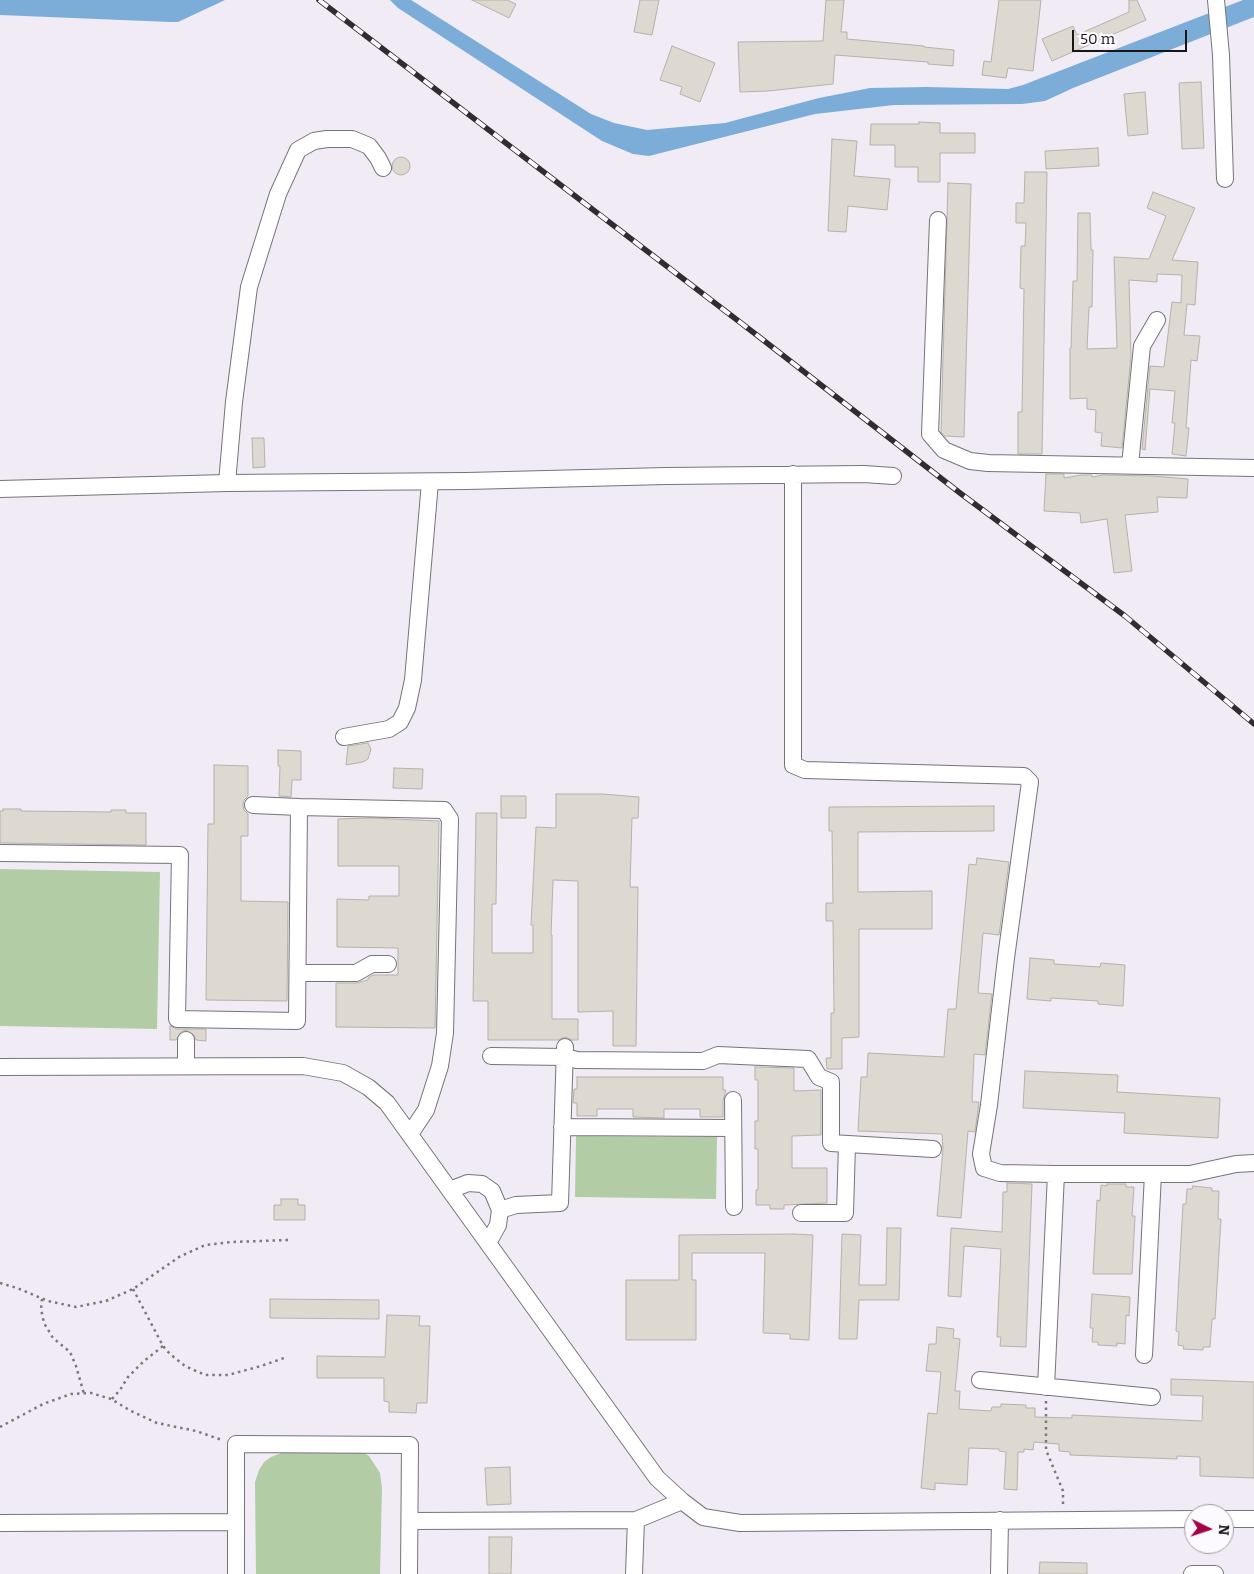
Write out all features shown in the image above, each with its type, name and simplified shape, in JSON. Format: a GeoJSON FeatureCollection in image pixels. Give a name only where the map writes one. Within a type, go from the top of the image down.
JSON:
{"type":"FeatureCollection","features":[{"type":"Feature","properties":{"kind":"street"},"geometry":{"type":"LineString","coordinates":[[1216,3],[1225,179]]}},
{"type":"Feature","properties":{"kind":"street"},"geometry":{"type":"LineString","coordinates":[[227,483],[234,402],[249,286],[278,194],[298,150],[314,141],[352,139],[369,146],[383,168]]}},
{"type":"Feature","properties":{"kind":"street"},"geometry":{"type":"LineString","coordinates":[[938,220],[930,434],[944,450],[970,461],[988,463],[1254,468]]}},
{"type":"Feature","properties":{"kind":"street"},"geometry":{"type":"LineString","coordinates":[[1130,465],[1142,346],[1157,320]]}},
{"type":"Feature","properties":{"kind":"street"},"geometry":{"type":"LineString","coordinates":[[0,489],[227,483],[430,482],[793,474],[892,476]]}},
{"type":"Feature","properties":{"kind":"street"},"geometry":{"type":"LineString","coordinates":[[793,474],[793,765],[805,770],[1024,776],[1030,782],[1006,958],[989,1105],[981,1154],[984,1168],[1000,1173],[1190,1174],[1254,1162]]}},
{"type":"Feature","properties":{"kind":"street"},"geometry":{"type":"LineString","coordinates":[[344,737],[389,729],[400,722],[407,708],[413,680],[430,482]]}},
{"type":"Feature","properties":{"kind":"street"},"geometry":{"type":"LineString","coordinates":[[253,805],[444,810],[450,818],[445,1032],[440,1066],[426,1110],[410,1134]]}},
{"type":"Feature","properties":{"kind":"street"},"geometry":{"type":"LineString","coordinates":[[186,1028],[297,1021],[299,973],[299,807]]}},
{"type":"Feature","properties":{"kind":"street"},"geometry":{"type":"LineString","coordinates":[[0,853],[180,856],[177,1019],[186,1028],[186,1066]]}},
{"type":"Feature","properties":{"kind":"street"},"geometry":{"type":"LineString","coordinates":[[299,973],[356,973],[372,964],[388,964]]}},
{"type":"Feature","properties":{"kind":"street"},"geometry":{"type":"LineString","coordinates":[[491,1056],[565,1052],[577,1060],[703,1061],[718,1055],[808,1058],[819,1077],[831,1082],[831,1144],[932,1149]]}},
{"type":"Feature","properties":{"kind":"street"},"geometry":{"type":"LineString","coordinates":[[500,1210],[516,1205],[560,1204],[565,1052]]}},
{"type":"Feature","properties":{"kind":"street"},"geometry":{"type":"LineString","coordinates":[[0,1067],[303,1066],[343,1073],[368,1087],[388,1103],[657,1478],[703,1517],[740,1523],[1184,1519]]}},
{"type":"Feature","properties":{"kind":"street"},"geometry":{"type":"LineString","coordinates":[[732,1100],[734,1207]]}},
{"type":"Feature","properties":{"kind":"street"},"geometry":{"type":"LineString","coordinates":[[562,1127],[733,1128]]}},
{"type":"Feature","properties":{"kind":"street"},"geometry":{"type":"LineString","coordinates":[[801,1213],[845,1213],[847,1144]]}},
{"type":"Feature","properties":{"kind":"street"},"geometry":{"type":"LineString","coordinates":[[1046,1387],[1056,1174]]}},
{"type":"Feature","properties":{"kind":"street"},"geometry":{"type":"LineString","coordinates":[[1144,1355],[1153,1174]]}},
{"type":"Feature","properties":{"kind":"street"},"geometry":{"type":"LineString","coordinates":[[450,1190],[468,1183],[482,1184],[492,1191],[500,1210],[498,1225],[488,1243]]}},
{"type":"Feature","properties":{"kind":"street"},"geometry":{"type":"LineString","coordinates":[[980,1380],[1152,1397]]}},
{"type":"Feature","properties":{"kind":"street"},"geometry":{"type":"LineString","coordinates":[[236,1574],[236,1444],[410,1445],[409,1574]]}},
{"type":"Feature","properties":{"kind":"street"},"geometry":{"type":"LineString","coordinates":[[410,1521],[636,1520],[682,1501]]}},
{"type":"Feature","properties":{"kind":"street"},"geometry":{"type":"LineString","coordinates":[[1234,1519],[1254,1519]]}},
{"type":"Feature","properties":{"kind":"street"},"geometry":{"type":"LineString","coordinates":[[634,1574],[636,1520]]}},
{"type":"Feature","properties":{"kind":"street"},"geometry":{"type":"LineString","coordinates":[[999,1574],[1000,1520]]}},
{"type":"Feature","properties":{"kind":"street"},"geometry":{"type":"LineString","coordinates":[[0,1523],[236,1522]]}},
{"type":"Feature","properties":{"kind":"street"},"geometry":{"type":"LineString","coordinates":[[1192,1574],[1215,1574]]}},
{"type":"Feature","properties":{"kind":"path"},"geometry":{"type":"LineString","coordinates":[[0,1283],[42,1299],[76,1307],[106,1300],[133,1289],[179,1257],[205,1245],[289,1240]]}},
{"type":"Feature","properties":{"kind":"path"},"geometry":{"type":"LineString","coordinates":[[133,1289],[163,1346],[185,1366],[205,1375],[228,1375],[287,1357]]}},
{"type":"Feature","properties":{"kind":"path"},"geometry":{"type":"LineString","coordinates":[[42,1299],[44,1323],[53,1338],[70,1352],[84,1394]]}},
{"type":"Feature","properties":{"kind":"path"},"geometry":{"type":"LineString","coordinates":[[111,1399],[120,1390],[128,1377],[163,1346]]}},
{"type":"Feature","properties":{"kind":"path"},"geometry":{"type":"LineString","coordinates":[[1046,1387],[1046,1450],[1063,1492],[1064,1520]]}},
{"type":"Feature","properties":{"kind":"path"},"geometry":{"type":"LineString","coordinates":[[0,1427],[43,1404],[71,1394],[91,1393],[111,1399],[131,1411],[157,1422],[196,1431],[236,1444]]}},
{"type":"Feature","properties":{"kind":"green space"},"geometry":{"type":"Polygon","coordinates":[[[0,869],[160,872],[157,1029],[0,1026],[0,869]]]}},
{"type":"Feature","properties":{"kind":"green space"},"geometry":{"type":"Polygon","coordinates":[[[576,1136],[717,1137],[716,1199],[575,1197],[576,1136]]]}},
{"type":"Feature","properties":{"kind":"green space"},"geometry":{"type":"Polygon","coordinates":[[[360,1450],[369,1456],[380,1473],[382,1488],[380,1574],[256,1574],[255,1482],[264,1462],[286,1451],[360,1450]]]}},
{"type":"Feature","properties":{"kind":"water"},"geometry":{"type":"Polygon","coordinates":[[[0,0],[225,0],[178,22],[170,22],[0,15],[0,0]]]}},
{"type":"Feature","properties":{"kind":"water"},"geometry":{"type":"Polygon","coordinates":[[[390,0],[411,0],[591,114],[614,123],[647,130],[725,123],[819,98],[870,88],[1008,89],[1023,85],[1243,0],[1254,0],[1254,17],[1073,88],[1045,101],[1022,104],[894,105],[815,114],[649,156],[633,154],[602,141],[398,8],[390,0]]]}},
{"type":"Feature","properties":{"kind":"building"},"geometry":{"type":"Polygon","coordinates":[[[472,0],[507,0],[516,4],[509,18],[472,0]]]}},
{"type":"Feature","properties":{"kind":"building"},"geometry":{"type":"Polygon","coordinates":[[[640,0],[659,0],[652,35],[634,32],[640,0]]]}},
{"type":"Feature","properties":{"kind":"building"},"geometry":{"type":"Polygon","coordinates":[[[826,0],[844,0],[841,32],[847,32],[847,39],[954,50],[953,66],[928,64],[928,62],[835,55],[833,84],[740,92],[738,42],[823,41],[826,0]]]}},
{"type":"Feature","properties":{"kind":"building"},"geometry":{"type":"Polygon","coordinates":[[[999,0],[1041,0],[1033,71],[1008,68],[1006,78],[982,75],[984,61],[991,62],[999,0]]]}},
{"type":"Feature","properties":{"kind":"building"},"geometry":{"type":"Polygon","coordinates":[[[1129,0],[1137,0],[1146,20],[1052,61],[1042,39],[1073,26],[1077,35],[1129,12],[1129,0]]]}},
{"type":"Feature","properties":{"kind":"building"},"geometry":{"type":"Polygon","coordinates":[[[672,46],[715,63],[700,102],[680,94],[682,87],[660,80],[672,46]]]}},
{"type":"Feature","properties":{"kind":"building"},"geometry":{"type":"Polygon","coordinates":[[[1201,82],[1204,148],[1182,149],[1179,83],[1201,82]]]}},
{"type":"Feature","properties":{"kind":"building"},"geometry":{"type":"Polygon","coordinates":[[[1145,92],[1148,134],[1128,136],[1124,94],[1145,92]]]}},
{"type":"Feature","properties":{"kind":"building"},"geometry":{"type":"Polygon","coordinates":[[[919,122],[940,123],[940,133],[975,133],[975,153],[940,153],[940,182],[918,182],[918,167],[895,167],[895,145],[870,145],[871,124],[919,124],[919,122]]]}},
{"type":"Feature","properties":{"kind":"building"},"geometry":{"type":"Polygon","coordinates":[[[832,139],[857,141],[854,176],[890,179],[887,210],[848,206],[846,232],[828,231],[832,139]]]}},
{"type":"Feature","properties":{"kind":"building"},"geometry":{"type":"Polygon","coordinates":[[[1098,148],[1099,166],[1046,169],[1045,151],[1098,148]]]}},
{"type":"Feature","properties":{"kind":"building"},"geometry":{"type":"Polygon","coordinates":[[[401,157],[407,160],[410,166],[407,172],[401,175],[395,172],[392,166],[395,160],[401,157]]]}},
{"type":"Feature","properties":{"kind":"building"},"geometry":{"type":"Polygon","coordinates":[[[1025,172],[1047,172],[1042,454],[1018,454],[1018,412],[1022,412],[1024,289],[1020,288],[1021,246],[1025,246],[1026,223],[1016,223],[1016,203],[1024,203],[1025,172]]]}},
{"type":"Feature","properties":{"kind":"building"},"geometry":{"type":"Polygon","coordinates":[[[948,183],[971,184],[964,437],[945,436],[941,432],[948,183]]]}},
{"type":"Feature","properties":{"kind":"building"},"geometry":{"type":"Polygon","coordinates":[[[1153,192],[1195,208],[1172,260],[1198,262],[1195,305],[1187,304],[1184,335],[1200,336],[1197,361],[1191,360],[1186,428],[1189,428],[1186,456],[1172,454],[1175,423],[1172,423],[1175,391],[1150,389],[1145,450],[1142,449],[1150,366],[1164,367],[1172,302],[1181,303],[1182,275],[1157,274],[1157,282],[1129,280],[1131,356],[1122,448],[1101,446],[1102,433],[1095,432],[1096,410],[1087,409],[1087,398],[1070,399],[1070,348],[1073,281],[1077,281],[1078,213],[1090,213],[1091,250],[1093,250],[1092,307],[1089,307],[1087,349],[1117,348],[1114,257],[1149,259],[1166,216],[1147,208],[1153,192]]]}},
{"type":"Feature","properties":{"kind":"building"},"geometry":{"type":"Polygon","coordinates":[[[252,438],[264,438],[265,467],[253,468],[252,438]]]}},
{"type":"Feature","properties":{"kind":"building"},"geometry":{"type":"Polygon","coordinates":[[[1046,474],[1064,474],[1064,478],[1081,475],[1092,475],[1092,477],[1103,475],[1188,479],[1187,498],[1157,497],[1158,512],[1125,515],[1132,571],[1114,573],[1107,519],[1081,523],[1080,513],[1044,511],[1046,474]]]}},
{"type":"Feature","properties":{"kind":"building"},"geometry":{"type":"Polygon","coordinates":[[[368,743],[371,749],[368,759],[363,762],[346,765],[348,746],[368,743]]]}},
{"type":"Feature","properties":{"kind":"building"},"geometry":{"type":"Polygon","coordinates":[[[278,750],[301,751],[301,780],[292,780],[291,797],[279,796],[280,766],[278,766],[278,750]]]}},
{"type":"Feature","properties":{"kind":"building"},"geometry":{"type":"Polygon","coordinates":[[[214,765],[248,766],[248,796],[244,800],[243,805],[244,810],[248,814],[248,836],[241,836],[241,901],[288,902],[287,1001],[206,1000],[208,824],[214,824],[214,765]]]}},
{"type":"Feature","properties":{"kind":"building"},"geometry":{"type":"Polygon","coordinates":[[[394,768],[423,769],[422,789],[393,788],[394,768]]]}},
{"type":"Feature","properties":{"kind":"building"},"geometry":{"type":"Polygon","coordinates":[[[556,794],[602,794],[639,797],[638,818],[632,818],[630,887],[638,887],[636,1046],[613,1046],[613,1011],[578,1012],[578,881],[553,880],[551,935],[552,1019],[578,1019],[578,1040],[565,1037],[558,1040],[488,1040],[488,1001],[473,1001],[476,813],[497,813],[496,904],[492,904],[492,953],[533,953],[533,925],[531,925],[536,827],[556,828],[556,794]]]}},
{"type":"Feature","properties":{"kind":"building"},"geometry":{"type":"Polygon","coordinates":[[[501,796],[526,796],[526,818],[501,818],[501,796]]]}},
{"type":"Feature","properties":{"kind":"building"},"geometry":{"type":"Polygon","coordinates":[[[994,806],[994,831],[858,832],[858,892],[932,891],[932,929],[859,929],[859,1037],[842,1038],[842,1069],[827,1069],[826,1058],[831,1058],[831,1013],[834,1013],[833,921],[826,921],[826,903],[833,903],[832,831],[829,831],[829,807],[994,806]]]}},
{"type":"Feature","properties":{"kind":"building"},"geometry":{"type":"Polygon","coordinates":[[[3,809],[111,812],[111,810],[126,810],[126,813],[146,813],[146,845],[0,843],[0,811],[3,811],[3,809]]]}},
{"type":"Feature","properties":{"kind":"building"},"geometry":{"type":"Polygon","coordinates":[[[370,818],[439,821],[435,1028],[336,1027],[336,983],[356,983],[368,980],[373,975],[398,975],[398,948],[337,947],[337,899],[369,900],[369,896],[399,896],[399,866],[338,866],[338,819],[370,818]]]}},
{"type":"Feature","properties":{"kind":"building"},"geometry":{"type":"Polygon","coordinates":[[[977,858],[1009,862],[999,935],[983,933],[978,993],[992,994],[985,1055],[974,1054],[972,1102],[979,1102],[975,1132],[968,1131],[961,1218],[937,1216],[943,1149],[942,1134],[858,1131],[861,1077],[867,1077],[868,1053],[944,1057],[948,1009],[956,1009],[969,864],[976,865],[977,858]]]}},
{"type":"Feature","properties":{"kind":"building"},"geometry":{"type":"Polygon","coordinates":[[[1030,958],[1054,960],[1054,964],[1100,967],[1101,963],[1125,965],[1123,1006],[1098,1004],[1098,1001],[1051,998],[1051,1001],[1027,999],[1030,958]]]}},
{"type":"Feature","properties":{"kind":"building"},"geometry":{"type":"Polygon","coordinates":[[[170,1026],[177,1029],[206,1029],[206,1041],[196,1040],[194,1035],[186,1030],[181,1032],[176,1040],[170,1040],[170,1026]]]}},
{"type":"Feature","properties":{"kind":"building"},"geometry":{"type":"Polygon","coordinates":[[[755,1067],[794,1068],[794,1091],[821,1090],[821,1135],[792,1136],[792,1168],[827,1168],[827,1203],[784,1205],[784,1209],[770,1209],[770,1205],[756,1205],[758,1149],[755,1149],[755,1121],[758,1121],[758,1080],[755,1080],[755,1067]]]}},
{"type":"Feature","properties":{"kind":"building"},"geometry":{"type":"Polygon","coordinates":[[[1025,1071],[1118,1075],[1117,1092],[1220,1098],[1218,1138],[1124,1133],[1125,1113],[1023,1108],[1025,1071]]]}},
{"type":"Feature","properties":{"kind":"building"},"geometry":{"type":"Polygon","coordinates":[[[577,1077],[723,1077],[723,1090],[726,1090],[723,1100],[723,1117],[700,1117],[700,1109],[664,1109],[664,1118],[633,1117],[633,1109],[597,1109],[597,1116],[577,1116],[577,1103],[573,1103],[574,1089],[577,1089],[577,1077]]]}},
{"type":"Feature","properties":{"kind":"building"},"geometry":{"type":"Polygon","coordinates":[[[1007,1183],[1032,1184],[1026,1347],[1000,1346],[1001,1337],[997,1337],[1001,1249],[964,1246],[961,1297],[948,1296],[951,1228],[1002,1232],[1003,1192],[1007,1192],[1007,1183]]]}},
{"type":"Feature","properties":{"kind":"building"},"geometry":{"type":"Polygon","coordinates":[[[1107,1184],[1126,1184],[1126,1187],[1134,1187],[1132,1216],[1135,1216],[1132,1274],[1093,1274],[1097,1200],[1100,1201],[1101,1185],[1107,1186],[1107,1184]]]}},
{"type":"Feature","properties":{"kind":"building"},"geometry":{"type":"Polygon","coordinates":[[[1193,1186],[1212,1188],[1212,1191],[1219,1191],[1218,1219],[1221,1219],[1215,1319],[1212,1319],[1210,1347],[1203,1347],[1203,1350],[1183,1349],[1184,1346],[1178,1345],[1179,1332],[1176,1331],[1183,1204],[1186,1204],[1187,1189],[1192,1189],[1193,1186]]]}},
{"type":"Feature","properties":{"kind":"building"},"geometry":{"type":"Polygon","coordinates":[[[281,1199],[298,1199],[298,1205],[305,1205],[305,1220],[274,1220],[274,1205],[281,1205],[281,1199]]]}},
{"type":"Feature","properties":{"kind":"building"},"geometry":{"type":"Polygon","coordinates":[[[887,1228],[901,1228],[899,1300],[859,1300],[857,1339],[839,1339],[842,1234],[861,1235],[859,1285],[886,1285],[887,1228]]]}},
{"type":"Feature","properties":{"kind":"building"},"geometry":{"type":"Polygon","coordinates":[[[679,1235],[813,1235],[809,1340],[790,1339],[790,1334],[763,1333],[765,1253],[692,1253],[692,1280],[696,1280],[696,1340],[626,1340],[626,1280],[679,1280],[679,1235]]]}},
{"type":"Feature","properties":{"kind":"building"},"geometry":{"type":"Polygon","coordinates":[[[1092,1294],[1130,1297],[1129,1316],[1126,1315],[1125,1344],[1117,1343],[1117,1346],[1098,1345],[1098,1342],[1092,1342],[1093,1328],[1090,1328],[1092,1294]]]}},
{"type":"Feature","properties":{"kind":"building"},"geometry":{"type":"Polygon","coordinates":[[[270,1299],[379,1300],[379,1319],[270,1318],[270,1299]]]}},
{"type":"Feature","properties":{"kind":"building"},"geometry":{"type":"Polygon","coordinates":[[[387,1315],[420,1316],[419,1326],[430,1326],[427,1403],[417,1403],[416,1413],[389,1412],[389,1402],[384,1401],[384,1378],[317,1378],[317,1356],[385,1357],[387,1315]]]}},
{"type":"Feature","properties":{"kind":"building"},"geometry":{"type":"Polygon","coordinates":[[[937,1327],[954,1329],[953,1338],[960,1339],[955,1391],[960,1391],[959,1409],[991,1411],[992,1407],[1001,1407],[1001,1404],[1026,1405],[1026,1408],[1035,1408],[1035,1417],[1072,1418],[1072,1415],[1202,1421],[1203,1396],[1171,1395],[1171,1379],[1254,1382],[1254,1478],[1200,1476],[1200,1457],[1177,1456],[1177,1459],[1070,1455],[1070,1452],[1059,1451],[1059,1444],[1034,1442],[1033,1450],[1024,1449],[1024,1452],[1018,1452],[1017,1490],[1004,1489],[1006,1452],[999,1451],[999,1449],[969,1448],[967,1485],[935,1483],[935,1490],[921,1488],[928,1413],[937,1414],[941,1372],[926,1371],[929,1344],[936,1344],[937,1327]]]}},
{"type":"Feature","properties":{"kind":"building"},"geometry":{"type":"Polygon","coordinates":[[[510,1467],[511,1504],[487,1505],[485,1468],[510,1467]]]}},
{"type":"Feature","properties":{"kind":"building"},"geometry":{"type":"Polygon","coordinates":[[[489,1537],[512,1537],[511,1574],[489,1574],[489,1537]]]}},
{"type":"Feature","properties":{"kind":"building"},"geometry":{"type":"Polygon","coordinates":[[[1040,1562],[1087,1563],[1087,1574],[1039,1574],[1040,1562]]]}},
{"type":"Feature","properties":{"kind":"railway"},"geometry":{"type":"LineString","coordinates":[[319,0],[960,493],[1125,616],[1254,724]]}}]}
